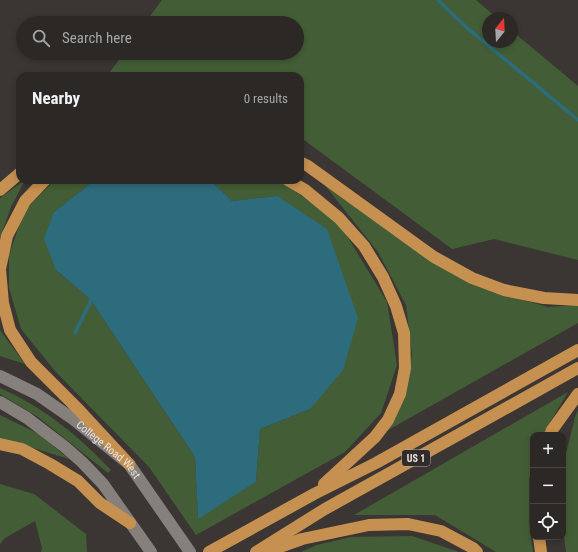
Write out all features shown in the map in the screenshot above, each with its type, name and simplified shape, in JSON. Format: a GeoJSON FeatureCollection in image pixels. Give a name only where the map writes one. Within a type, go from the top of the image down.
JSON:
{"type":"FeatureCollection","features":[{"type":"Feature","properties":{"kind":"highway"},"geometry":{"type":"LineString","coordinates":[[304,165],[434,257],[472,278],[504,290],[544,298],[578,300]]}},
{"type":"Feature","properties":{"kind":"highway"},"geometry":{"type":"LineString","coordinates":[[0,190],[16,176]]}},
{"type":"Feature","properties":{"kind":"highway"},"geometry":{"type":"LineString","coordinates":[[40,184],[25,201],[7,236],[0,269],[3,303],[10,330],[31,362],[79,410],[129,464]]}},
{"type":"Feature","properties":{"kind":"highway"},"geometry":{"type":"LineString","coordinates":[[295,184],[305,190],[339,218],[364,246],[383,277],[396,306],[404,333],[405,368],[400,394],[388,420],[375,437],[314,494]]}},
{"type":"Feature","properties":{"kind":"highway","name":"US 1"},"geometry":{"type":"LineString","coordinates":[[209,552],[314,494],[376,462],[578,350]]}},
{"type":"Feature","properties":{"kind":"highway","name":"US 1"},"geometry":{"type":"LineString","coordinates":[[256,552],[324,509],[578,368]]}},
{"type":"Feature","properties":{"kind":"highway"},"geometry":{"type":"LineString","coordinates":[[551,432],[578,394]]}},
{"type":"Feature","properties":{"kind":"highway"},"geometry":{"type":"LineString","coordinates":[[0,444],[22,450],[50,464],[78,482],[100,503],[130,523]]}},
{"type":"Feature","properties":{"kind":"highway"},"geometry":{"type":"LineString","coordinates":[[265,552],[302,539],[369,525],[408,524],[441,531],[473,548],[477,552]]}},
{"type":"Feature","properties":{"kind":"highway"},"geometry":{"type":"LineString","coordinates":[[539,540],[541,552]]}},
{"type":"Feature","properties":{"kind":"street","name":"College Road West"},"geometry":{"type":"LineString","coordinates":[[0,376],[37,394],[73,419],[129,464],[187,547]]}},
{"type":"Feature","properties":{"kind":"street"},"geometry":{"type":"LineString","coordinates":[[0,402],[32,422],[82,462],[103,484],[151,552]]}},
{"type":"Feature","properties":{"kind":"green space"},"geometry":{"type":"Polygon","coordinates":[[[162,0],[476,0],[490,12],[482,12],[482,48],[518,48],[518,36],[578,86],[578,260],[494,239],[452,249],[304,140],[304,72],[110,72],[119,60],[304,60],[304,16],[150,16],[162,0]]]}},
{"type":"Feature","properties":{"kind":"green space"},"geometry":{"type":"Polygon","coordinates":[[[19,184],[23,184],[11,207],[0,238],[0,198],[19,184]]]}},
{"type":"Feature","properties":{"kind":"green space"},"geometry":{"type":"Polygon","coordinates":[[[51,184],[90,184],[54,212],[56,270],[90,299],[195,457],[198,518],[256,482],[260,429],[310,409],[277,196],[232,201],[214,184],[285,184],[338,221],[387,302],[397,365],[381,413],[345,452],[196,535],[149,467],[55,371],[21,329],[9,288],[9,255],[24,211],[51,184]]]}},
{"type":"Feature","properties":{"kind":"green space"},"geometry":{"type":"Polygon","coordinates":[[[324,184],[456,276],[491,291],[548,307],[578,305],[578,323],[383,433],[405,388],[412,355],[406,305],[378,252],[324,184]]]}},
{"type":"Feature","properties":{"kind":"green space"},"geometry":{"type":"Polygon","coordinates":[[[0,330],[25,364],[0,356],[0,330]]]}},
{"type":"Feature","properties":{"kind":"green space"},"geometry":{"type":"Polygon","coordinates":[[[0,388],[31,404],[60,423],[99,457],[111,470],[108,473],[38,417],[0,394],[0,388]]]}},
{"type":"Feature","properties":{"kind":"green space"},"geometry":{"type":"Polygon","coordinates":[[[568,392],[545,432],[530,432],[529,522],[530,540],[531,540],[533,552],[496,552],[435,515],[354,515],[568,392]]]}},
{"type":"Feature","properties":{"kind":"green space"},"geometry":{"type":"Polygon","coordinates":[[[578,410],[578,552],[566,552],[564,540],[566,540],[566,454],[578,410]]]}},
{"type":"Feature","properties":{"kind":"green space"},"geometry":{"type":"Polygon","coordinates":[[[0,415],[39,434],[69,459],[0,438],[0,415]]]}},
{"type":"Feature","properties":{"kind":"green space"},"geometry":{"type":"Polygon","coordinates":[[[0,484],[34,494],[86,534],[87,552],[41,552],[42,548],[35,521],[5,538],[0,544],[0,484]]]}},
{"type":"Feature","properties":{"kind":"green space"},"geometry":{"type":"Polygon","coordinates":[[[412,536],[458,552],[301,552],[317,545],[351,537],[412,536]]]}},
{"type":"Feature","properties":{"kind":"water"},"geometry":{"type":"Polygon","coordinates":[[[90,184],[214,184],[232,201],[277,196],[327,229],[358,318],[343,370],[310,409],[260,429],[256,482],[198,519],[195,457],[90,299],[56,270],[44,239],[54,212],[90,184]]]}},
{"type":"Feature","properties":{"kind":"waterway"},"geometry":{"type":"LineString","coordinates":[[438,0],[466,27],[578,120]]}},
{"type":"Feature","properties":{"kind":"waterway"},"geometry":{"type":"LineString","coordinates":[[75,333],[93,296]]}}]}
